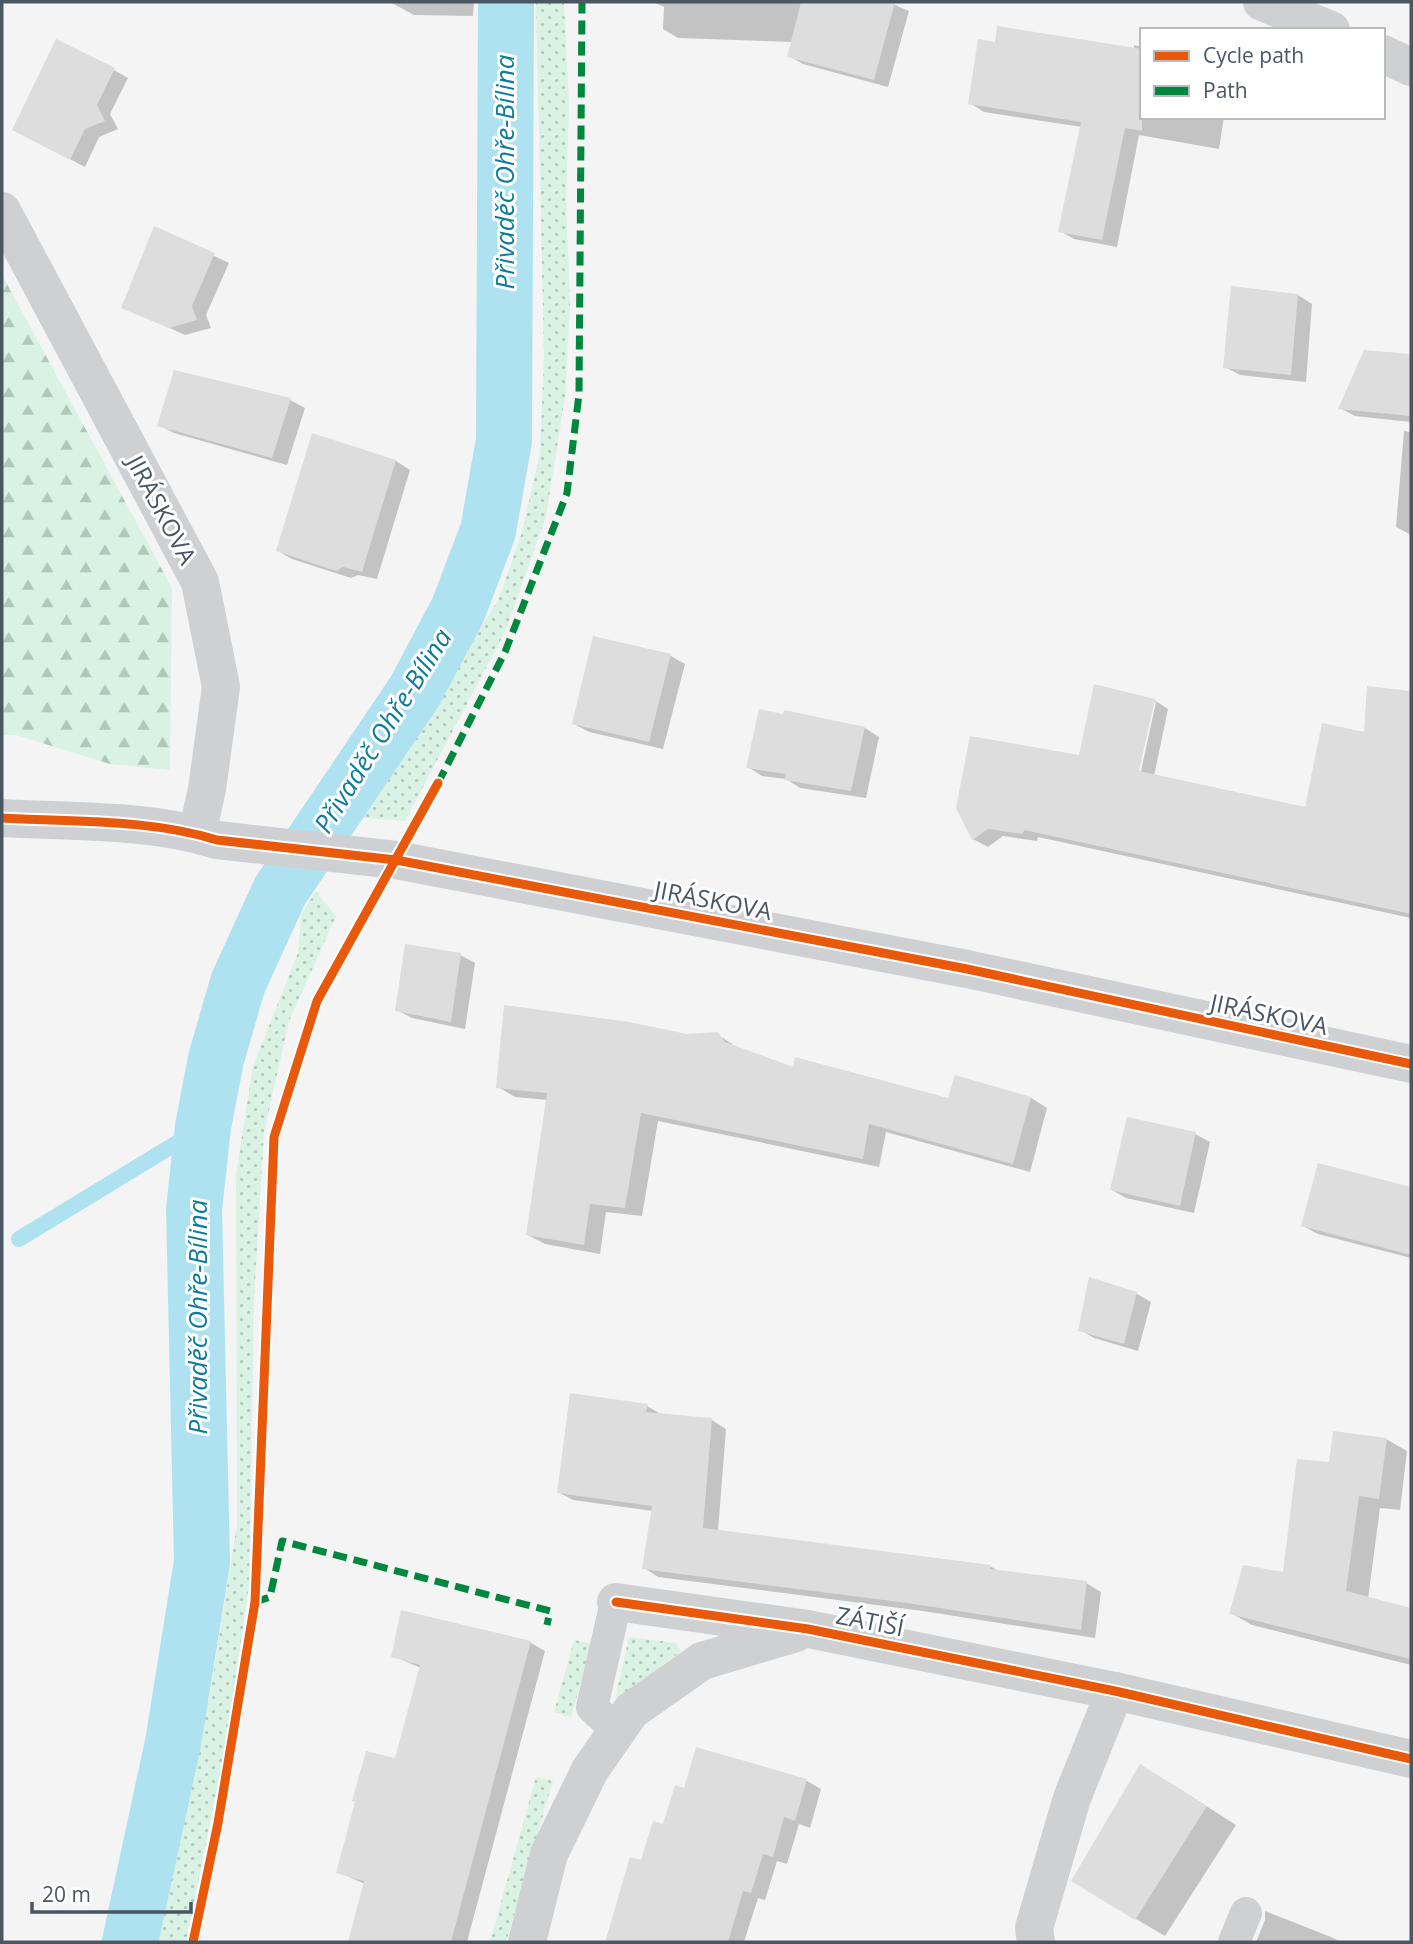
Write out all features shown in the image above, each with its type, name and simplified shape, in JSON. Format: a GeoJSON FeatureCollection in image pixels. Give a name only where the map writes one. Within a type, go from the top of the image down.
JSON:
{"type":"FeatureCollection","features":[{"type":"Feature","properties":{"kind":"street"},"geometry":{"type":"LineString","coordinates":[[1262,2],[1326,28]]}},
{"type":"Feature","properties":{"kind":"street"},"geometry":{"type":"LineString","coordinates":[[1385,55],[1411,67]]}},
{"type":"Feature","properties":{"kind":"street","name":"JIRÁSKOVA"},"geometry":{"type":"LineString","coordinates":[[2,211],[200,582],[221,687],[207,789],[207,837]]}},
{"type":"Feature","properties":{"kind":"street","name":"JIRÁSKOVA"},"geometry":{"type":"LineString","coordinates":[[2,818],[126,826],[379,859],[967,969],[1411,1064]]}},
{"type":"Feature","properties":{"kind":"street","name":"ZÁTIŠÍ"},"geometry":{"type":"LineString","coordinates":[[616,1602],[808,1629],[1115,1691],[1411,1759]]}},
{"type":"Feature","properties":{"kind":"street"},"geometry":{"type":"LineString","coordinates":[[527,1942],[549,1854],[590,1770],[631,1711],[702,1661],[808,1629]]}},
{"type":"Feature","properties":{"kind":"street"},"geometry":{"type":"LineString","coordinates":[[1035,1942],[1034,1928],[1072,1798],[1115,1691]]}},
{"type":"Feature","properties":{"kind":"lane"},"geometry":{"type":"LineString","coordinates":[[616,1602],[592,1707],[618,1731]]}},
{"type":"Feature","properties":{"kind":"lane"},"geometry":{"type":"LineString","coordinates":[[1234,1942],[1246,1913]]}},
{"type":"Feature","properties":{"kind":"green space"},"geometry":{"type":"Polygon","coordinates":[[[536,2],[564,2],[569,104],[566,202],[570,303],[565,397],[546,516],[506,630],[405,821],[355,817],[398,764],[499,598],[522,532],[540,453],[544,356],[536,2]]]}},
{"type":"Feature","properties":{"kind":"green space"},"geometry":{"type":"Polygon","coordinates":[[[2,275],[172,588],[170,770],[110,764],[16,735],[2,735],[2,275]]]}},
{"type":"Feature","properties":{"kind":"green space"},"geometry":{"type":"Polygon","coordinates":[[[316,891],[336,916],[289,1021],[264,1132],[254,1300],[249,1586],[226,1743],[186,1942],[155,1942],[210,1694],[237,1525],[236,1174],[253,1066],[298,953],[301,915],[316,891]]]}},
{"type":"Feature","properties":{"kind":"green space"},"geometry":{"type":"Polygon","coordinates":[[[629,1637],[676,1643],[681,1652],[630,1692],[615,1699],[629,1637]]]}},
{"type":"Feature","properties":{"kind":"green space"},"geometry":{"type":"Polygon","coordinates":[[[574,1640],[592,1644],[571,1717],[554,1712],[574,1640]]]}},
{"type":"Feature","properties":{"kind":"green space"},"geometry":{"type":"Polygon","coordinates":[[[536,1777],[553,1781],[506,1942],[490,1942],[536,1777]]]}},
{"type":"Feature","properties":{"kind":"building"},"geometry":{"type":"Polygon","coordinates":[[[801,2],[895,2],[874,80],[787,57],[801,2]]]}},
{"type":"Feature","properties":{"kind":"building"},"geometry":{"type":"Polygon","coordinates":[[[997,26],[1140,49],[1142,131],[1125,128],[1102,240],[1058,232],[1081,122],[968,104],[978,39],[995,42],[997,26]]]}},
{"type":"Feature","properties":{"kind":"building"},"geometry":{"type":"Polygon","coordinates":[[[56,39],[115,68],[97,105],[105,121],[85,129],[70,160],[12,130],[56,39]]]}},
{"type":"Feature","properties":{"kind":"building"},"geometry":{"type":"Polygon","coordinates":[[[154,226],[215,253],[192,306],[197,320],[169,328],[121,308],[154,226]]]}},
{"type":"Feature","properties":{"kind":"building"},"geometry":{"type":"Polygon","coordinates":[[[1231,286],[1298,294],[1291,375],[1223,368],[1231,286]]]}},
{"type":"Feature","properties":{"kind":"building"},"geometry":{"type":"Polygon","coordinates":[[[1364,350],[1411,354],[1411,416],[1338,409],[1364,350]]]}},
{"type":"Feature","properties":{"kind":"building"},"geometry":{"type":"Polygon","coordinates":[[[174,370],[291,398],[272,458],[157,426],[174,370]]]}},
{"type":"Feature","properties":{"kind":"building"},"geometry":{"type":"Polygon","coordinates":[[[312,433],[396,460],[362,572],[343,567],[336,571],[276,551],[312,433]]]}},
{"type":"Feature","properties":{"kind":"building"},"geometry":{"type":"Polygon","coordinates":[[[593,636],[671,654],[649,742],[572,724],[593,636]]]}},
{"type":"Feature","properties":{"kind":"building"},"geometry":{"type":"Polygon","coordinates":[[[1094,684],[1155,699],[1139,771],[1305,807],[1322,723],[1364,732],[1367,686],[1411,691],[1411,914],[1024,830],[1023,834],[988,829],[972,840],[956,808],[970,736],[1079,755],[1094,684]]]}},
{"type":"Feature","properties":{"kind":"building"},"geometry":{"type":"Polygon","coordinates":[[[759,709],[783,714],[784,710],[865,727],[851,791],[784,780],[786,774],[746,768],[759,709]]]}},
{"type":"Feature","properties":{"kind":"building"},"geometry":{"type":"Polygon","coordinates":[[[405,944],[461,953],[451,1022],[395,1011],[405,944]]]}},
{"type":"Feature","properties":{"kind":"building"},"geometry":{"type":"Polygon","coordinates":[[[504,1005],[629,1022],[687,1034],[718,1032],[725,1042],[793,1067],[795,1057],[948,1098],[955,1075],[1031,1097],[1013,1164],[869,1124],[863,1159],[641,1113],[625,1208],[590,1204],[584,1245],[526,1235],[547,1093],[496,1088],[504,1005]]]}},
{"type":"Feature","properties":{"kind":"building"},"geometry":{"type":"Polygon","coordinates":[[[1127,1117],[1196,1132],[1180,1206],[1110,1190],[1127,1117]]]}},
{"type":"Feature","properties":{"kind":"building"},"geometry":{"type":"Polygon","coordinates":[[[1318,1163],[1411,1187],[1411,1255],[1301,1226],[1318,1163]]]}},
{"type":"Feature","properties":{"kind":"building"},"geometry":{"type":"Polygon","coordinates":[[[1089,1277],[1137,1292],[1124,1344],[1078,1331],[1089,1277]]]}},
{"type":"Feature","properties":{"kind":"building"},"geometry":{"type":"Polygon","coordinates":[[[570,1393],[648,1404],[646,1412],[712,1418],[703,1528],[991,1565],[990,1569],[1087,1581],[1081,1630],[907,1603],[642,1569],[652,1506],[557,1493],[570,1393]]]}},
{"type":"Feature","properties":{"kind":"building"},"geometry":{"type":"Polygon","coordinates":[[[1333,1431],[1387,1438],[1379,1499],[1359,1496],[1346,1591],[1411,1608],[1411,1659],[1229,1614],[1243,1565],[1283,1572],[1297,1459],[1329,1462],[1333,1431]]]}},
{"type":"Feature","properties":{"kind":"building"},"geometry":{"type":"Polygon","coordinates":[[[401,1610],[531,1641],[451,1942],[348,1942],[364,1881],[336,1873],[355,1802],[352,1801],[366,1751],[395,1758],[420,1665],[391,1657],[401,1610]]]}},
{"type":"Feature","properties":{"kind":"building"},"geometry":{"type":"Polygon","coordinates":[[[696,1747],[807,1779],[795,1821],[784,1817],[773,1857],[763,1854],[751,1893],[743,1891],[728,1942],[605,1942],[630,1857],[641,1860],[653,1821],[663,1824],[675,1785],[684,1788],[696,1747]]]}},
{"type":"Feature","properties":{"kind":"building"},"geometry":{"type":"Polygon","coordinates":[[[1140,1764],[1207,1806],[1135,1920],[1071,1881],[1140,1764]]]}},
{"type":"Feature","properties":{"kind":"waterway","name":"Přivaděč Ohře-Bílina"},"geometry":{"type":"LineString","coordinates":[[130,1942],[173,1743],[202,1562],[194,1209],[203,1127],[216,1059],[238,983],[280,891],[415,691],[458,610],[488,531],[504,440],[506,2]]}},
{"type":"Feature","properties":{"kind":"waterway"},"geometry":{"type":"LineString","coordinates":[[19,1239],[203,1127]]}},
{"type":"Feature","properties":{"kind":"marked path"},"geometry":{"type":"LineString","coordinates":[[438,783],[505,652],[567,493],[579,394],[582,2]]}},
{"type":"Feature","properties":{"kind":"marked path"},"geometry":{"type":"LineString","coordinates":[[255,1602],[270,1597],[282,1541],[550,1611],[547,1625]]}},
{"type":"Feature","properties":{"kind":"cycle path"},"geometry":{"type":"LineString","coordinates":[[193,1942],[218,1823],[255,1602],[274,1137],[317,1001],[438,783]]}},
{"type":"Feature","properties":{"kind":"cycle path"},"geometry":{"type":"LineString","coordinates":[[2,818],[138,825],[217,840],[396,860],[967,969],[1411,1064]]}},
{"type":"Feature","properties":{"kind":"cycle path"},"geometry":{"type":"LineString","coordinates":[[616,1602],[808,1629],[1115,1691],[1411,1759]]}}]}
